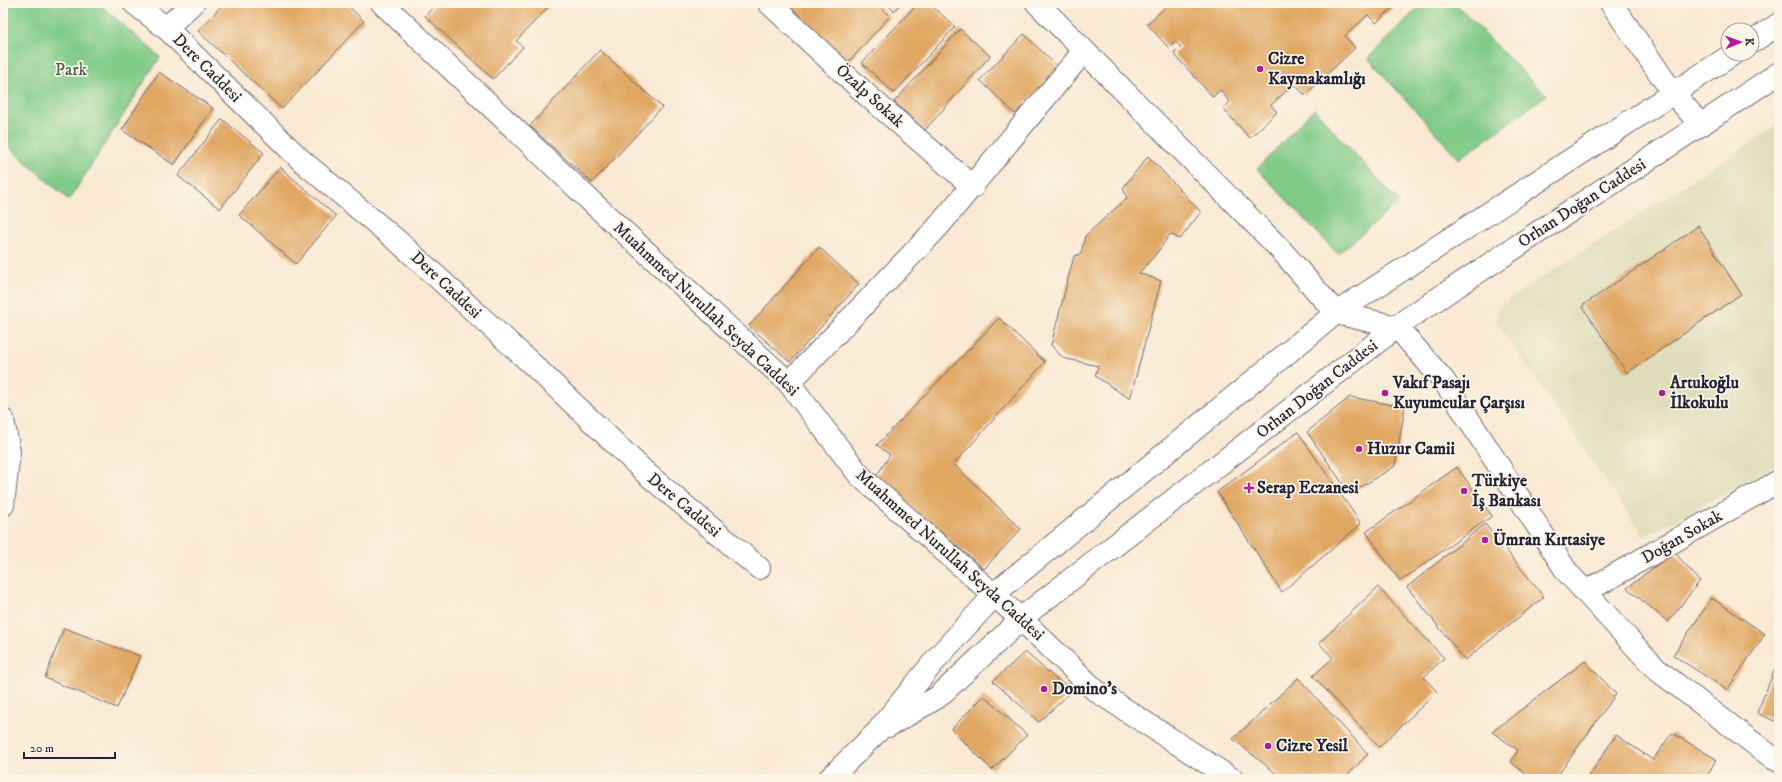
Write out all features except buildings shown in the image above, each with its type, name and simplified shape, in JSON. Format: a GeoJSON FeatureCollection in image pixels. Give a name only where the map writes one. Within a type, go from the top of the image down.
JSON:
{"type":"FeatureCollection","features":[{"type":"Feature","properties":{"kind":"street","name":"Dere Caddesi"},"geometry":{"type":"LineString","coordinates":[[134,3],[166,28],[302,161],[401,244],[533,364],[648,475],[759,568]]}},
{"type":"Feature","properties":{"kind":"street"},"geometry":{"type":"LineString","coordinates":[[166,28],[193,3]]}},
{"type":"Feature","properties":{"kind":"street","name":"Muahmmed Nurullah Seyda Caddesi"},"geometry":{"type":"LineString","coordinates":[[382,3],[591,202],[789,383],[860,476],[993,596],[1021,619],[1095,690],[1232,779]]}},
{"type":"Feature","properties":{"kind":"street","name":"Özalp Sokak"},"geometry":{"type":"LineString","coordinates":[[769,3],[868,96],[972,187]]}},
{"type":"Feature","properties":{"kind":"street"},"geometry":{"type":"LineString","coordinates":[[1037,3],[1281,250],[1336,313],[1397,327],[1444,381],[1567,572],[1656,669],[1779,761]]}},
{"type":"Feature","properties":{"kind":"street"},"geometry":{"type":"LineString","coordinates":[[1611,3],[1673,93],[1701,125]]}},
{"type":"Feature","properties":{"kind":"street"},"geometry":{"type":"LineString","coordinates":[[1760,37],[1779,24]]}},
{"type":"Feature","properties":{"kind":"street"},"geometry":{"type":"LineString","coordinates":[[789,383],[937,228],[1084,51]]}},
{"type":"Feature","properties":{"kind":"street","name":"Orhan Doğan Caddesi"},"geometry":{"type":"LineString","coordinates":[[829,779],[877,732],[936,658],[1000,588],[1336,313],[1721,62]]}},
{"type":"Feature","properties":{"kind":"street","name":"Orhan Doğan Caddesi"},"geometry":{"type":"LineString","coordinates":[[877,732],[938,697],[1021,619],[1397,327],[1779,73]]}},
{"type":"Feature","properties":{"kind":"street"},"geometry":{"type":"LineString","coordinates":[[3,420],[9,452],[3,505]]}},
{"type":"Feature","properties":{"kind":"street","name":"Doğan Sokak"},"geometry":{"type":"LineString","coordinates":[[1585,592],[1779,482]]}},
{"type":"Feature","properties":{"kind":"shaded area","name":"Artukoğlu İlkokulu"},"geometry":{"type":"Polygon","coordinates":[[[1779,124],[1779,464],[1644,537],[1497,322],[1497,307],[1779,124]]]}},
{"type":"Feature","properties":{"kind":"green space","name":"Park"},"geometry":{"type":"Polygon","coordinates":[[[3,3],[98,3],[160,57],[69,200],[12,150],[3,137],[3,3]]]}},
{"type":"Feature","properties":{"kind":"green space"},"geometry":{"type":"Polygon","coordinates":[[[1423,3],[1455,3],[1535,85],[1547,95],[1459,159],[1368,58],[1423,3]]]}},
{"type":"Feature","properties":{"kind":"green space"},"geometry":{"type":"Polygon","coordinates":[[[1314,109],[1399,202],[1338,254],[1257,169],[1314,109]]]}},
{"type":"Feature","properties":{"kind":"place","name":"Cizre Kaymakamlığı"},"geometry":{"type":"Point","coordinates":[1260,69]}},
{"type":"Feature","properties":{"kind":"place","name":"Vakıf Pasajı Kuyumcular Çarşısı"},"geometry":{"type":"Point","coordinates":[1385,393]}},
{"type":"Feature","properties":{"kind":"place","name":"Artukoğlu İlkokulu"},"geometry":{"type":"Point","coordinates":[1662,393]}},
{"type":"Feature","properties":{"kind":"place","name":"Huzur Camii"},"geometry":{"type":"Point","coordinates":[1359,449]}},
{"type":"Feature","properties":{"kind":"place","name":"Serap Eczanesi"},"geometry":{"type":"Point","coordinates":[1249,488]}},
{"type":"Feature","properties":{"kind":"place","name":"Türkiye İş Bankası"},"geometry":{"type":"Point","coordinates":[1464,491]}},
{"type":"Feature","properties":{"kind":"place","name":"Ümran Kırtasiye"},"geometry":{"type":"Point","coordinates":[1485,540]}},
{"type":"Feature","properties":{"kind":"place","name":"Domino's"},"geometry":{"type":"Point","coordinates":[1044,689]}},
{"type":"Feature","properties":{"kind":"place","name":"Cizre Yesil"},"geometry":{"type":"Point","coordinates":[1268,746]}}]}
